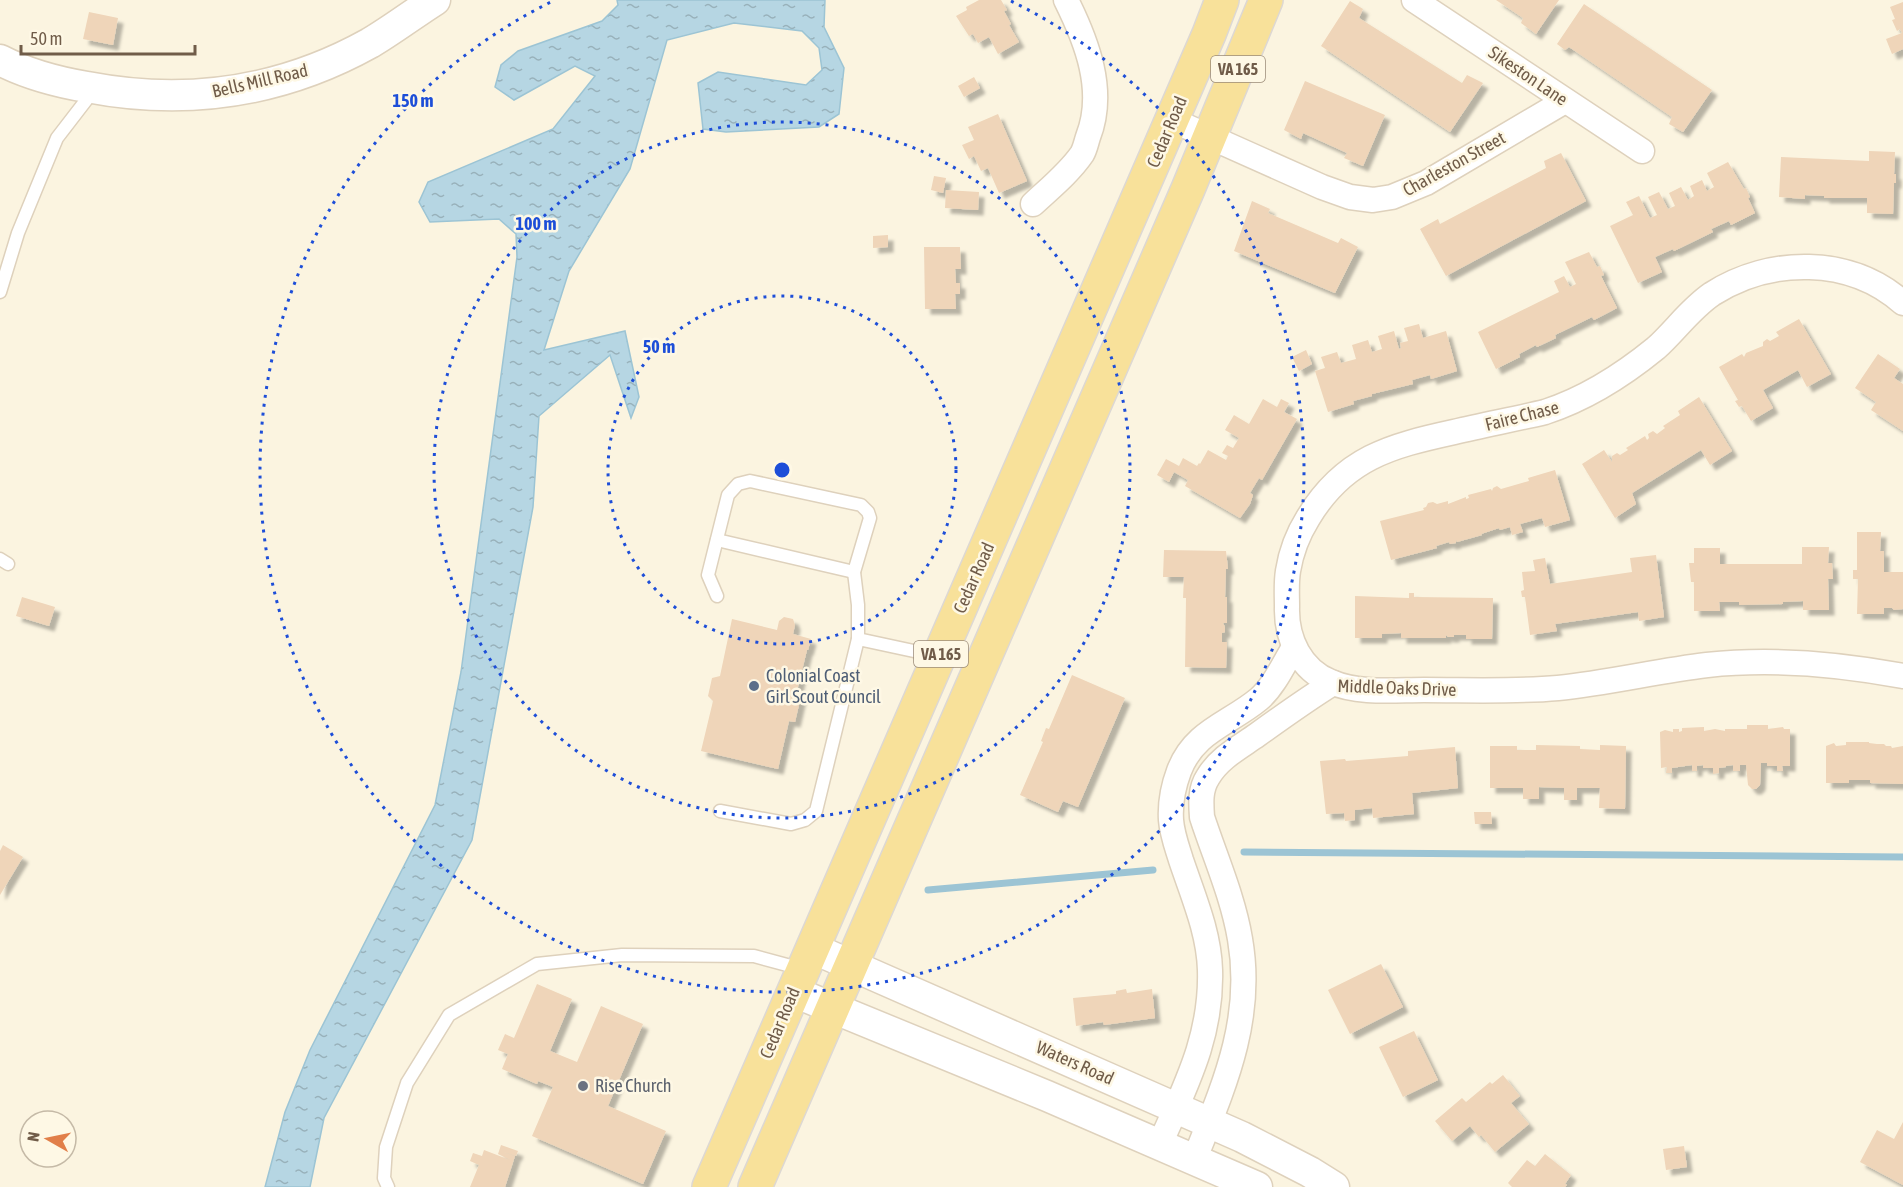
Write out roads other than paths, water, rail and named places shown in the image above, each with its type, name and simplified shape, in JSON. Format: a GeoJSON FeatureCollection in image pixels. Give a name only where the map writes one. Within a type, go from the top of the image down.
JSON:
{"type":"FeatureCollection","features":[{"type":"Feature","properties":{"kind":"main road","name":"Cedar Road"},"geometry":{"type":"LineString","coordinates":[[709,1187],[1222,0]]}},
{"type":"Feature","properties":{"kind":"main road","name":"VA 165"},"geometry":{"type":"LineString","coordinates":[[755,1187],[1210,137],[1266,0]]}},
{"type":"Feature","properties":{"kind":"street","name":"Bells Mill Road"},"geometry":{"type":"LineString","coordinates":[[0,60],[32,74],[123,94],[183,96],[222,93],[296,76],[370,43],[435,0]]}},
{"type":"Feature","properties":{"kind":"street"},"geometry":{"type":"LineString","coordinates":[[1033,204],[1071,168],[1083,153],[1096,104],[1094,80],[1087,48],[1066,0]]}},
{"type":"Feature","properties":{"kind":"street","name":"Sikeston Lane"},"geometry":{"type":"LineString","coordinates":[[1414,0],[1642,151]]}},
{"type":"Feature","properties":{"kind":"street","name":"Charleston Street"},"geometry":{"type":"LineString","coordinates":[[1172,120],[1331,190],[1350,197],[1373,200],[1392,197],[1426,183],[1565,101]]}},
{"type":"Feature","properties":{"kind":"street","name":"Faire Chase"},"geometry":{"type":"LineString","coordinates":[[1333,683],[1316,674],[1303,662],[1294,647],[1287,625],[1288,571],[1299,533],[1316,504],[1345,473],[1364,461],[1409,442],[1545,412],[1566,405],[1624,372],[1657,347],[1696,306],[1726,285],[1743,278],[1782,267],[1825,268],[1869,281],[1891,292],[1903,303]]}},
{"type":"Feature","properties":{"kind":"street"},"geometry":{"type":"LineString","coordinates":[[1160,1143],[1195,1064],[1204,1035],[1208,1017],[1210,969],[1202,922],[1175,841],[1171,822],[1174,786],[1185,758],[1194,747],[1219,724],[1259,699],[1272,684],[1294,647]]}},
{"type":"Feature","properties":{"kind":"street","name":"Middle Oaks Drive"},"geometry":{"type":"LineString","coordinates":[[1195,1158],[1227,1076],[1237,1041],[1243,1009],[1245,969],[1233,907],[1202,817],[1202,791],[1208,777],[1228,755],[1309,697],[1333,683],[1365,690],[1557,688],[1709,665],[1765,662],[1815,664],[1903,676]]}},
{"type":"Feature","properties":{"kind":"street","name":"Waters Road"},"geometry":{"type":"LineString","coordinates":[[803,969],[851,965],[1209,1123],[1287,1160],[1334,1187]]}},
{"type":"Feature","properties":{"kind":"street"},"geometry":{"type":"LineString","coordinates":[[803,969],[833,1008],[1160,1143],[1257,1187]]}},
{"type":"Feature","properties":{"kind":"lane"},"geometry":{"type":"LineString","coordinates":[[0,292],[18,233],[57,138],[95,89]]}},
{"type":"Feature","properties":{"kind":"lane"},"geometry":{"type":"LineString","coordinates":[[717,596],[708,575],[728,495],[738,484],[750,481],[852,502],[861,505],[868,512],[870,518],[854,572],[858,605],[858,639],[816,811],[806,820],[791,824],[720,811]]}},
{"type":"Feature","properties":{"kind":"lane"},"geometry":{"type":"LineString","coordinates":[[717,540],[854,572]]}},
{"type":"Feature","properties":{"kind":"lane"},"geometry":{"type":"LineString","coordinates":[[858,639],[940,656]]}},
{"type":"Feature","properties":{"kind":"lane"},"geometry":{"type":"LineString","coordinates":[[387,1187],[384,1178],[386,1147],[407,1083],[449,1015],[537,964],[622,955],[754,956],[803,969]]}},
{"type":"Feature","properties":{"kind":"water"},"geometry":{"type":"Polygon","coordinates":[[[617,0],[825,0],[824,27],[844,68],[839,114],[819,127],[726,132],[703,129],[698,83],[718,72],[806,85],[822,70],[819,48],[802,31],[734,23],[667,40],[630,169],[569,271],[544,350],[625,331],[639,397],[631,418],[610,355],[539,416],[533,507],[472,840],[324,1118],[310,1187],[265,1187],[285,1112],[310,1050],[435,805],[461,672],[517,257],[516,234],[499,219],[430,222],[419,202],[428,182],[553,129],[595,76],[575,66],[514,100],[495,87],[501,65],[518,51],[602,21],[618,5],[617,0]]]}},
{"type":"Feature","properties":{"kind":"waterway"},"geometry":{"type":"LineString","coordinates":[[1244,852],[1903,857]]}},
{"type":"Feature","properties":{"kind":"waterway"},"geometry":{"type":"LineString","coordinates":[[928,890],[1153,870]]}},
{"type":"Feature","properties":{"kind":"place","name":"Colonial Coast Girl Scout Council"},"geometry":{"type":"Point","coordinates":[754,686]}},
{"type":"Feature","properties":{"kind":"place","name":"Rise Church"},"geometry":{"type":"Point","coordinates":[583,1086]}}]}
